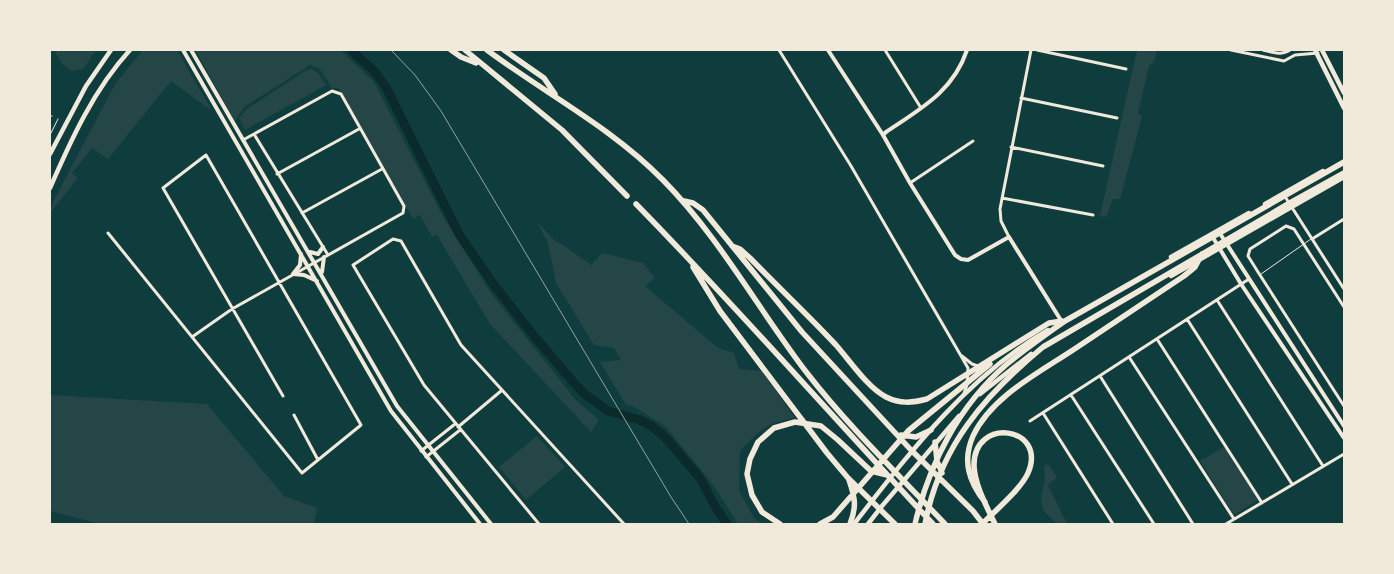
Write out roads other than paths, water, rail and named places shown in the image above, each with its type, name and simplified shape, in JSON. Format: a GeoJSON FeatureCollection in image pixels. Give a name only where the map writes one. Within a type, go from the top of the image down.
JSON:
{"type":"FeatureCollection","features":[{"type":"Feature","properties":{"kind":"highway"},"geometry":{"type":"LineString","coordinates":[[450,50],[461,57],[481,64]]}},
{"type":"Feature","properties":{"kind":"highway"},"geometry":{"type":"LineString","coordinates":[[465,50],[562,130],[627,196]]}},
{"type":"Feature","properties":{"kind":"highway"},"geometry":{"type":"LineString","coordinates":[[487,50],[510,68],[591,120],[629,149],[662,178],[684,201],[719,245],[807,372],[846,418],[945,524]]}},
{"type":"Feature","properties":{"kind":"highway"},"geometry":{"type":"LineString","coordinates":[[504,50],[544,78],[556,96]]}},
{"type":"Feature","properties":{"kind":"highway"},"geometry":{"type":"LineString","coordinates":[[915,524],[929,474],[951,432],[983,388],[1006,365],[1063,322],[1344,161]]}},
{"type":"Feature","properties":{"kind":"highway"},"geometry":{"type":"LineString","coordinates":[[924,524],[936,483],[959,436],[974,414],[1012,373],[1043,347],[1344,173]]}},
{"type":"Feature","properties":{"kind":"highway"},"geometry":{"type":"LineString","coordinates":[[684,201],[693,203],[703,210],[802,332],[895,432],[911,453],[973,511],[982,524],[1014,491],[1021,484],[1028,473],[1031,460],[1029,448],[1023,439],[1013,433],[994,434],[981,443],[975,455],[974,469],[985,502],[995,524]]}},
{"type":"Feature","properties":{"kind":"highway"},"geometry":{"type":"LineString","coordinates":[[636,204],[782,358],[886,475],[933,524]]}},
{"type":"Feature","properties":{"kind":"highway"},"geometry":{"type":"LineString","coordinates":[[730,245],[740,249],[750,258],[867,380],[885,396],[898,402],[912,403],[927,399],[1049,323],[1063,322]]}},
{"type":"Feature","properties":{"kind":"highway"},"geometry":{"type":"LineString","coordinates":[[985,502],[974,489],[967,456],[972,437],[987,414],[1016,388],[1184,276],[1195,267],[1202,254]]}},
{"type":"Feature","properties":{"kind":"highway"},"geometry":{"type":"LineString","coordinates":[[687,257],[720,311],[827,453],[848,478],[873,500],[895,524]]}},
{"type":"Feature","properties":{"kind":"highway"},"geometry":{"type":"LineString","coordinates":[[820,524],[833,517],[908,431],[1013,346]]}},
{"type":"Feature","properties":{"kind":"highway"},"geometry":{"type":"LineString","coordinates":[[780,524],[762,512],[752,495],[747,474],[750,459],[758,442],[774,428],[795,422],[820,426],[871,471],[886,475]]}},
{"type":"Feature","properties":{"kind":"highway"},"geometry":{"type":"LineString","coordinates":[[895,432],[903,436],[916,437],[931,430]]}},
{"type":"Feature","properties":{"kind":"highway"},"geometry":{"type":"LineString","coordinates":[[936,442],[937,461],[947,486]]}},
{"type":"Feature","properties":{"kind":"highway"},"geometry":{"type":"LineString","coordinates":[[848,478],[856,506],[850,524]]}},
{"type":"Feature","properties":{"kind":"main road"},"geometry":{"type":"LineString","coordinates":[[50,154],[86,86],[111,50]]}},
{"type":"Feature","properties":{"kind":"main road"},"geometry":{"type":"LineString","coordinates":[[50,188],[62,159],[99,90],[114,68],[130,50]]}},
{"type":"Feature","properties":{"kind":"main road"},"geometry":{"type":"LineString","coordinates":[[1323,51],[1344,93]]}},
{"type":"Feature","properties":{"kind":"main road"},"geometry":{"type":"LineString","coordinates":[[1315,52],[1344,108]]}},
{"type":"Feature","properties":{"kind":"main road"},"geometry":{"type":"LineString","coordinates":[[854,524],[931,430],[962,396],[1007,355],[1211,234],[1344,161]]}},
{"type":"Feature","properties":{"kind":"main road"},"geometry":{"type":"LineString","coordinates":[[868,524],[880,507],[973,400],[1030,355],[1072,329],[1128,300],[1344,177]]}},
{"type":"Feature","properties":{"kind":"street"},"geometry":{"type":"LineString","coordinates":[[183,50],[391,411],[480,524]]}},
{"type":"Feature","properties":{"kind":"street"},"geometry":{"type":"LineString","coordinates":[[191,50],[397,406],[491,524]]}},
{"type":"Feature","properties":{"kind":"street"},"geometry":{"type":"LineString","coordinates":[[779,50],[851,166],[968,368],[967,385],[962,396]]}},
{"type":"Feature","properties":{"kind":"street"},"geometry":{"type":"LineString","coordinates":[[828,50],[884,135],[910,183],[955,255],[961,259],[968,260],[1009,238]]}},
{"type":"Feature","properties":{"kind":"street"},"geometry":{"type":"LineString","coordinates":[[885,50],[921,108]]}},
{"type":"Feature","properties":{"kind":"street"},"geometry":{"type":"LineString","coordinates":[[884,135],[944,90],[959,70],[967,50]]}},
{"type":"Feature","properties":{"kind":"street"},"geometry":{"type":"LineString","coordinates":[[1032,50],[1011,147],[1002,198],[1001,221],[1009,238],[1063,322]]}},
{"type":"Feature","properties":{"kind":"street"},"geometry":{"type":"LineString","coordinates":[[1037,50],[1126,69]]}},
{"type":"Feature","properties":{"kind":"street"},"geometry":{"type":"LineString","coordinates":[[1231,50],[1284,61],[1298,55],[1323,51]]}},
{"type":"Feature","properties":{"kind":"street"},"geometry":{"type":"LineString","coordinates":[[1263,50],[1280,54],[1290,50]]}},
{"type":"Feature","properties":{"kind":"street"},"geometry":{"type":"LineString","coordinates":[[1291,57],[1298,50]]}},
{"type":"Feature","properties":{"kind":"street"},"geometry":{"type":"LineString","coordinates":[[192,338],[232,309],[403,213],[404,206],[341,94],[332,91],[243,140]]}},
{"type":"Feature","properties":{"kind":"street"},"geometry":{"type":"LineString","coordinates":[[1021,98],[1117,118]]}},
{"type":"Feature","properties":{"kind":"street"},"geometry":{"type":"LineString","coordinates":[[278,174],[359,129]]}},
{"type":"Feature","properties":{"kind":"street"},"geometry":{"type":"LineString","coordinates":[[254,133],[323,247],[326,256],[321,269],[323,276]]}},
{"type":"Feature","properties":{"kind":"street"},"geometry":{"type":"LineString","coordinates":[[910,183],[973,141]]}},
{"type":"Feature","properties":{"kind":"street"},"geometry":{"type":"LineString","coordinates":[[1011,147],[1103,166]]}},
{"type":"Feature","properties":{"kind":"street"},"geometry":{"type":"LineString","coordinates":[[108,234],[302,473],[361,425],[206,155],[163,188],[283,396]]}},
{"type":"Feature","properties":{"kind":"street"},"geometry":{"type":"LineString","coordinates":[[302,213],[382,169]]}},
{"type":"Feature","properties":{"kind":"street"},"geometry":{"type":"LineString","coordinates":[[1283,193],[1344,289]]}},
{"type":"Feature","properties":{"kind":"street"},"geometry":{"type":"LineString","coordinates":[[1002,198],[1093,215]]}},
{"type":"Feature","properties":{"kind":"street"},"geometry":{"type":"LineString","coordinates":[[1312,239],[1344,219]]}},
{"type":"Feature","properties":{"kind":"street"},"geometry":{"type":"LineString","coordinates":[[1344,307],[1294,229],[1286,226],[1250,249],[1248,256],[1344,406]]}},
{"type":"Feature","properties":{"kind":"street"},"geometry":{"type":"LineString","coordinates":[[1218,230],[1344,426]]}},
{"type":"Feature","properties":{"kind":"street"},"geometry":{"type":"LineString","coordinates":[[1211,234],[1241,284],[1344,438]]}},
{"type":"Feature","properties":{"kind":"street"},"geometry":{"type":"LineString","coordinates":[[539,524],[424,386],[353,265],[393,239],[401,241],[461,345],[624,524]]}},
{"type":"Feature","properties":{"kind":"street"},"geometry":{"type":"LineString","coordinates":[[308,251],[318,254],[323,247]]}},
{"type":"Feature","properties":{"kind":"street"},"geometry":{"type":"LineString","coordinates":[[293,274],[300,265],[301,252]]}},
{"type":"Feature","properties":{"kind":"street"},"geometry":{"type":"LineString","coordinates":[[293,274],[304,275],[317,281]]}},
{"type":"Feature","properties":{"kind":"street"},"geometry":{"type":"LineString","coordinates":[[1030,421],[1249,279]]}},
{"type":"Feature","properties":{"kind":"street"},"geometry":{"type":"LineString","coordinates":[[1217,300],[1323,466]]}},
{"type":"Feature","properties":{"kind":"street"},"geometry":{"type":"LineString","coordinates":[[1187,319],[1292,484]]}},
{"type":"Feature","properties":{"kind":"street"},"geometry":{"type":"LineString","coordinates":[[1157,338],[1262,502]]}},
{"type":"Feature","properties":{"kind":"street"},"geometry":{"type":"LineString","coordinates":[[960,354],[972,364],[993,368]]}},
{"type":"Feature","properties":{"kind":"street"},"geometry":{"type":"LineString","coordinates":[[1129,357],[1234,519]]}},
{"type":"Feature","properties":{"kind":"street"},"geometry":{"type":"LineString","coordinates":[[1100,376],[1194,524]]}},
{"type":"Feature","properties":{"kind":"street"},"geometry":{"type":"LineString","coordinates":[[426,457],[501,390]]}},
{"type":"Feature","properties":{"kind":"street"},"geometry":{"type":"LineString","coordinates":[[1071,395],[1154,524]]}},
{"type":"Feature","properties":{"kind":"street"},"geometry":{"type":"LineString","coordinates":[[1042,413],[1113,524]]}},
{"type":"Feature","properties":{"kind":"street"},"geometry":{"type":"LineString","coordinates":[[294,416],[318,460]]}},
{"type":"Feature","properties":{"kind":"street"},"geometry":{"type":"LineString","coordinates":[[421,451],[458,427]]}},
{"type":"Feature","properties":{"kind":"street"},"geometry":{"type":"LineString","coordinates":[[1226,524],[1344,454]]}},
{"type":"Feature","properties":{"kind":"lane"},"geometry":{"type":"LineString","coordinates":[[50,135],[58,120]]}},
{"type":"Feature","properties":{"kind":"lane"},"geometry":{"type":"LineString","coordinates":[[1259,274],[1312,239]]}},
{"type":"Feature","properties":{"kind":"waterway"},"geometry":{"type":"LineString","coordinates":[[351,50],[374,71],[386,87],[459,234],[494,285],[534,336],[586,395],[608,411],[640,420],[653,427],[666,438],[700,478],[727,524]]}},
{"type":"Feature","properties":{"kind":"tram line"},"geometry":{"type":"LineString","coordinates":[[391,50],[415,75],[441,111],[671,497],[689,524]]}}]}
